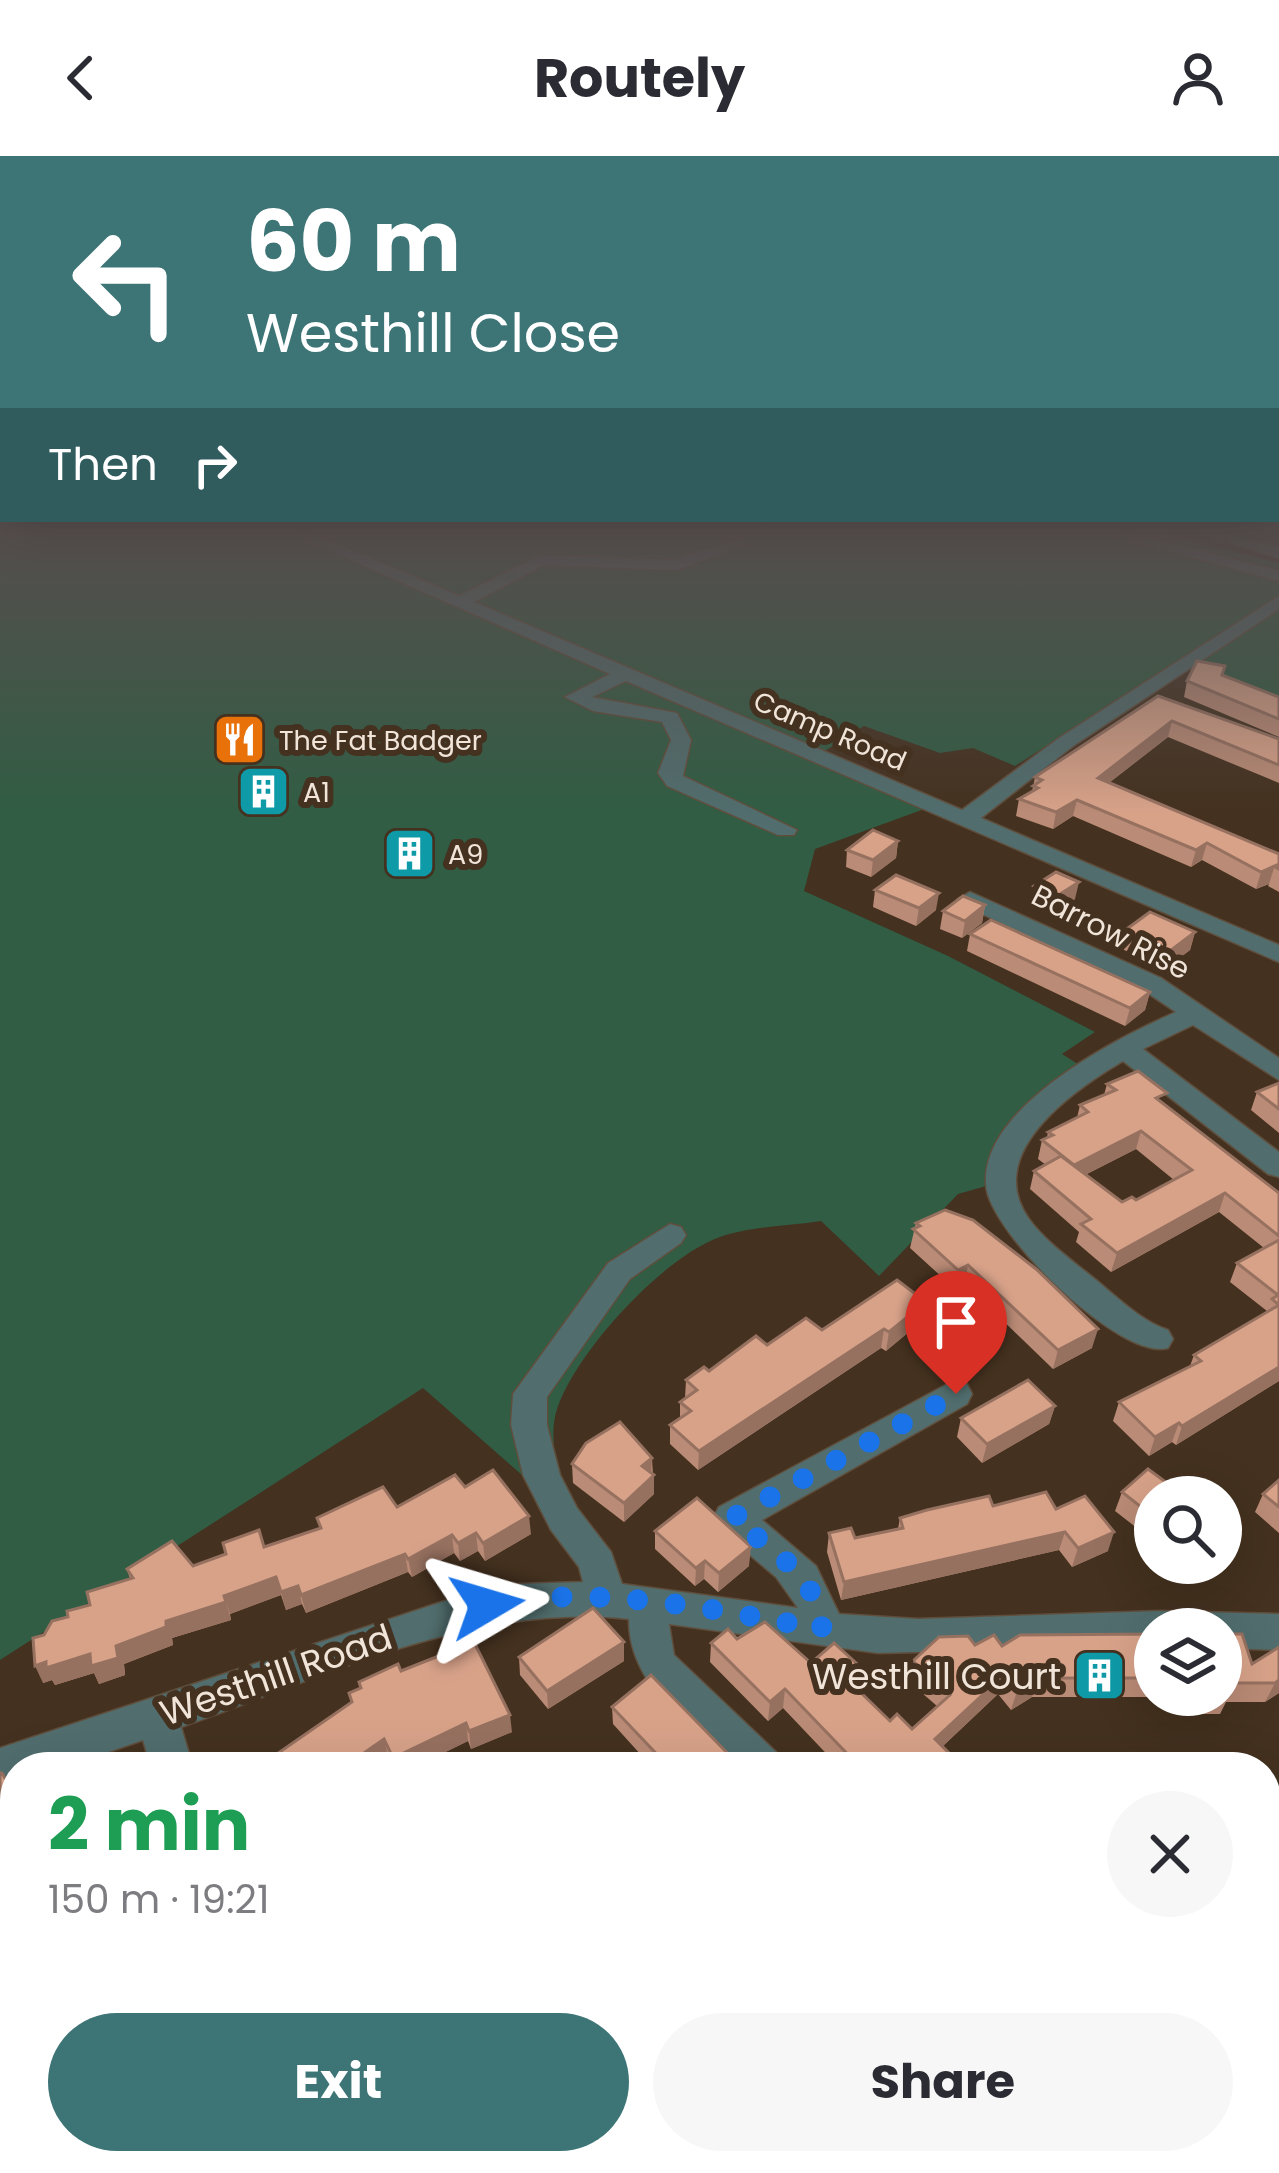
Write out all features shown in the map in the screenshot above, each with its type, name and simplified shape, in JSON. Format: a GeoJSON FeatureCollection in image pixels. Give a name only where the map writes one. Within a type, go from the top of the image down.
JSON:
{"type":"FeatureCollection","features":[{"type":"Feature","properties":{"kind":"street","name":"Camp Road"},"geometry":{"type":"LineString","coordinates":[[509,625],[1279,954]]}},
{"type":"Feature","properties":{"kind":"street"},"geometry":{"type":"LineString","coordinates":[[962,820],[1066,742],[1154,697],[1248,625]]}},
{"type":"Feature","properties":{"kind":"street"},"geometry":{"type":"LineString","coordinates":[[623,675],[575,697],[600,707],[670,717],[681,740],[669,773],[675,781],[786,830]]}},
{"type":"Feature","properties":{"kind":"street","name":"Barrow Rise"},"geometry":{"type":"LineString","coordinates":[[970,899],[1139,977],[1279,1071]]}},
{"type":"Feature","properties":{"kind":"street"},"geometry":{"type":"LineString","coordinates":[[1156,1339],[1148,1338],[1022,1233],[1000,1192],[1005,1152],[1052,1096],[1195,1014]]}},
{"type":"Feature","properties":{"kind":"street"},"geometry":{"type":"LineString","coordinates":[[1126,1050],[1279,1167]]}},
{"type":"Feature","properties":{"kind":"street"},"geometry":{"type":"LineString","coordinates":[[603,1600],[601,1564],[560,1514],[529,1433],[530,1394],[619,1271],[670,1235]]}},
{"type":"Feature","properties":{"kind":"street"},"geometry":{"type":"LineString","coordinates":[[822,1629],[820,1603],[809,1584],[732,1518],[956,1394]]}},
{"type":"Feature","properties":{"kind":"street","name":"Westhill Road"},"geometry":{"type":"LineString","coordinates":[[47,1752],[487,1605],[549,1598],[603,1600],[913,1636],[1134,1628]]}},
{"type":"Feature","properties":{"kind":"street"},"geometry":{"type":"LineString","coordinates":[[649,1604],[649,1642],[659,1667],[745,1752]]}},
{"type":"Feature","properties":{"kind":"street"},"geometry":{"type":"LineString","coordinates":[[1242,1631],[1279,1632]]}},
{"type":"Feature","properties":{"kind":"street"},"geometry":{"type":"LineString","coordinates":[[157,1715],[168,1752]]}},
{"type":"Feature","properties":{"kind":"green space"},"geometry":{"type":"Polygon","coordinates":[[[0,625],[1279,625],[1279,702],[1177,663],[1015,766],[973,748],[940,753],[864,726],[820,754],[927,808],[815,849],[804,891],[948,956],[1095,1032],[1062,1054],[1081,1066],[993,1184],[958,1194],[879,1276],[821,1221],[732,1233],[673,1264],[602,1335],[557,1409],[554,1447],[568,1509],[551,1517],[522,1475],[423,1388],[0,1660],[0,625]]]}},
{"type":"Feature","properties":{"kind":"building"},"geometry":{"type":"Polygon","coordinates":[[[1197,661],[1225,666],[1222,675],[1279,697],[1279,719],[1187,681],[1197,661]]]}},
{"type":"Feature","properties":{"kind":"building"},"geometry":{"type":"Polygon","coordinates":[[[1158,696],[1279,739],[1279,765],[1172,721],[1098,778],[1279,854],[1279,864],[1261,872],[1207,843],[1196,850],[1077,800],[1056,812],[1019,799],[1038,788],[1033,786],[1042,780],[1035,777],[1158,696]]]}},
{"type":"Feature","properties":{"kind":"building"},"geometry":{"type":"Polygon","coordinates":[[[873,830],[898,841],[873,860],[847,850],[873,830]]]}},
{"type":"Feature","properties":{"kind":"building"},"geometry":{"type":"Polygon","coordinates":[[[1056,872],[1079,882],[1057,896],[1034,886],[1056,872]]]}},
{"type":"Feature","properties":{"kind":"building"},"geometry":{"type":"Polygon","coordinates":[[[896,875],[939,893],[919,908],[875,890],[896,875]]]}},
{"type":"Feature","properties":{"kind":"building"},"geometry":{"type":"Polygon","coordinates":[[[963,896],[985,905],[965,921],[943,911],[963,896]]]}},
{"type":"Feature","properties":{"kind":"building"},"geometry":{"type":"Polygon","coordinates":[[[1150,912],[1195,932],[1170,951],[1124,931],[1150,912]]]}},
{"type":"Feature","properties":{"kind":"building"},"geometry":{"type":"Polygon","coordinates":[[[991,920],[1150,992],[1130,1008],[970,934],[991,920]]]}},
{"type":"Feature","properties":{"kind":"building"},"geometry":{"type":"Polygon","coordinates":[[[1138,1071],[1167,1093],[1156,1098],[1279,1193],[1279,1236],[1225,1193],[1117,1253],[1081,1224],[1091,1219],[1034,1171],[1061,1156],[1122,1202],[1136,1200],[1192,1170],[1141,1131],[1074,1165],[1042,1140],[1053,1135],[1048,1132],[1088,1112],[1080,1105],[1116,1090],[1107,1084],[1138,1071]]]}},
{"type":"Feature","properties":{"kind":"building"},"geometry":{"type":"Polygon","coordinates":[[[1279,1083],[1279,1109],[1257,1092],[1279,1083]]]}},
{"type":"Feature","properties":{"kind":"building"},"geometry":{"type":"Polygon","coordinates":[[[945,1210],[973,1220],[1036,1269],[1098,1329],[1058,1350],[968,1265],[958,1270],[913,1229],[920,1226],[916,1223],[945,1210]]]}},
{"type":"Feature","properties":{"kind":"building"},"geometry":{"type":"Polygon","coordinates":[[[1279,1240],[1279,1305],[1272,1299],[1278,1295],[1237,1263],[1279,1240]]]}},
{"type":"Feature","properties":{"kind":"building"},"geometry":{"type":"Polygon","coordinates":[[[897,1280],[926,1302],[889,1332],[884,1329],[699,1451],[670,1425],[691,1411],[680,1402],[697,1390],[686,1380],[704,1367],[709,1371],[756,1336],[767,1345],[806,1318],[822,1330],[897,1280]]]}},
{"type":"Feature","properties":{"kind":"building"},"geometry":{"type":"Polygon","coordinates":[[[1279,1305],[1279,1367],[1182,1426],[1179,1423],[1155,1437],[1119,1402],[1201,1361],[1194,1355],[1279,1305]]]}},
{"type":"Feature","properties":{"kind":"building"},"geometry":{"type":"Polygon","coordinates":[[[1028,1380],[1055,1406],[987,1444],[961,1418],[1028,1380]]]}},
{"type":"Feature","properties":{"kind":"building"},"geometry":{"type":"Polygon","coordinates":[[[620,1422],[652,1458],[642,1466],[654,1475],[624,1503],[572,1464],[586,1443],[620,1422]]]}},
{"type":"Feature","properties":{"kind":"building"},"geometry":{"type":"Polygon","coordinates":[[[493,1470],[529,1516],[483,1543],[476,1533],[458,1543],[452,1535],[408,1559],[405,1554],[301,1595],[298,1586],[281,1592],[276,1577],[116,1646],[118,1658],[91,1666],[90,1654],[46,1668],[46,1662],[35,1666],[33,1638],[44,1635],[52,1621],[68,1617],[67,1611],[90,1605],[87,1592],[133,1578],[127,1569],[172,1541],[193,1566],[226,1554],[223,1543],[259,1530],[264,1547],[321,1528],[317,1518],[383,1487],[397,1507],[455,1475],[465,1487],[493,1470]]]}},
{"type":"Feature","properties":{"kind":"building"},"geometry":{"type":"Polygon","coordinates":[[[1279,1480],[1279,1507],[1263,1494],[1279,1480]]]}},
{"type":"Feature","properties":{"kind":"building"},"geometry":{"type":"Polygon","coordinates":[[[1134,1481],[1134,1501],[1122,1492],[1134,1481]]]}},
{"type":"Feature","properties":{"kind":"building"},"geometry":{"type":"Polygon","coordinates":[[[1046,1492],[1056,1509],[1085,1496],[1114,1532],[1078,1548],[1065,1532],[844,1582],[829,1533],[851,1528],[855,1538],[903,1528],[900,1518],[927,1510],[989,1496],[993,1506],[1046,1492]]]}},
{"type":"Feature","properties":{"kind":"building"},"geometry":{"type":"Polygon","coordinates":[[[697,1498],[751,1547],[719,1573],[705,1561],[696,1568],[655,1531],[697,1498]]]}},
{"type":"Feature","properties":{"kind":"building"},"geometry":{"type":"Polygon","coordinates":[[[593,1608],[624,1642],[547,1691],[519,1657],[593,1608]]]}},
{"type":"Feature","properties":{"kind":"building"},"geometry":{"type":"Polygon","coordinates":[[[765,1622],[811,1663],[834,1643],[866,1672],[852,1684],[890,1721],[897,1714],[912,1729],[950,1695],[913,1661],[939,1637],[968,1636],[975,1645],[994,1635],[1002,1646],[1020,1635],[1134,1634],[1134,1678],[1039,1678],[1017,1691],[1004,1675],[935,1739],[948,1752],[846,1752],[785,1689],[770,1702],[711,1643],[728,1629],[737,1639],[765,1622]]]}},
{"type":"Feature","properties":{"kind":"building"},"geometry":{"type":"Polygon","coordinates":[[[1242,1634],[1252,1664],[1279,1647],[1279,1680],[1242,1683],[1242,1634]]]}},
{"type":"Feature","properties":{"kind":"building"},"geometry":{"type":"Polygon","coordinates":[[[474,1642],[510,1715],[469,1731],[466,1723],[406,1752],[390,1752],[384,1739],[365,1752],[280,1752],[352,1702],[349,1693],[361,1688],[359,1682],[398,1664],[401,1671],[474,1642]]]}},
{"type":"Feature","properties":{"kind":"building"},"geometry":{"type":"Polygon","coordinates":[[[651,1675],[726,1752],[655,1752],[612,1707],[651,1675]]]}},
{"type":"Feature","properties":{"kind":"place","name":"The Fat Badger"},"geometry":{"type":"Point","coordinates":[240,740]}},
{"type":"Feature","properties":{"kind":"place","name":"A1"},"geometry":{"type":"Point","coordinates":[264,792]}},
{"type":"Feature","properties":{"kind":"place","name":"A9"},"geometry":{"type":"Point","coordinates":[409,854]}},
{"type":"Feature","properties":{"kind":"place","name":"Westhill Court"},"geometry":{"type":"Point","coordinates":[1100,1676]}},
{"type":"Feature","properties":{"kind":"route"},"geometry":{"type":"LineString","coordinates":[[487,1605],[549,1598],[603,1600],[822,1629],[820,1603],[809,1584],[732,1518],[956,1394]]}}]}
